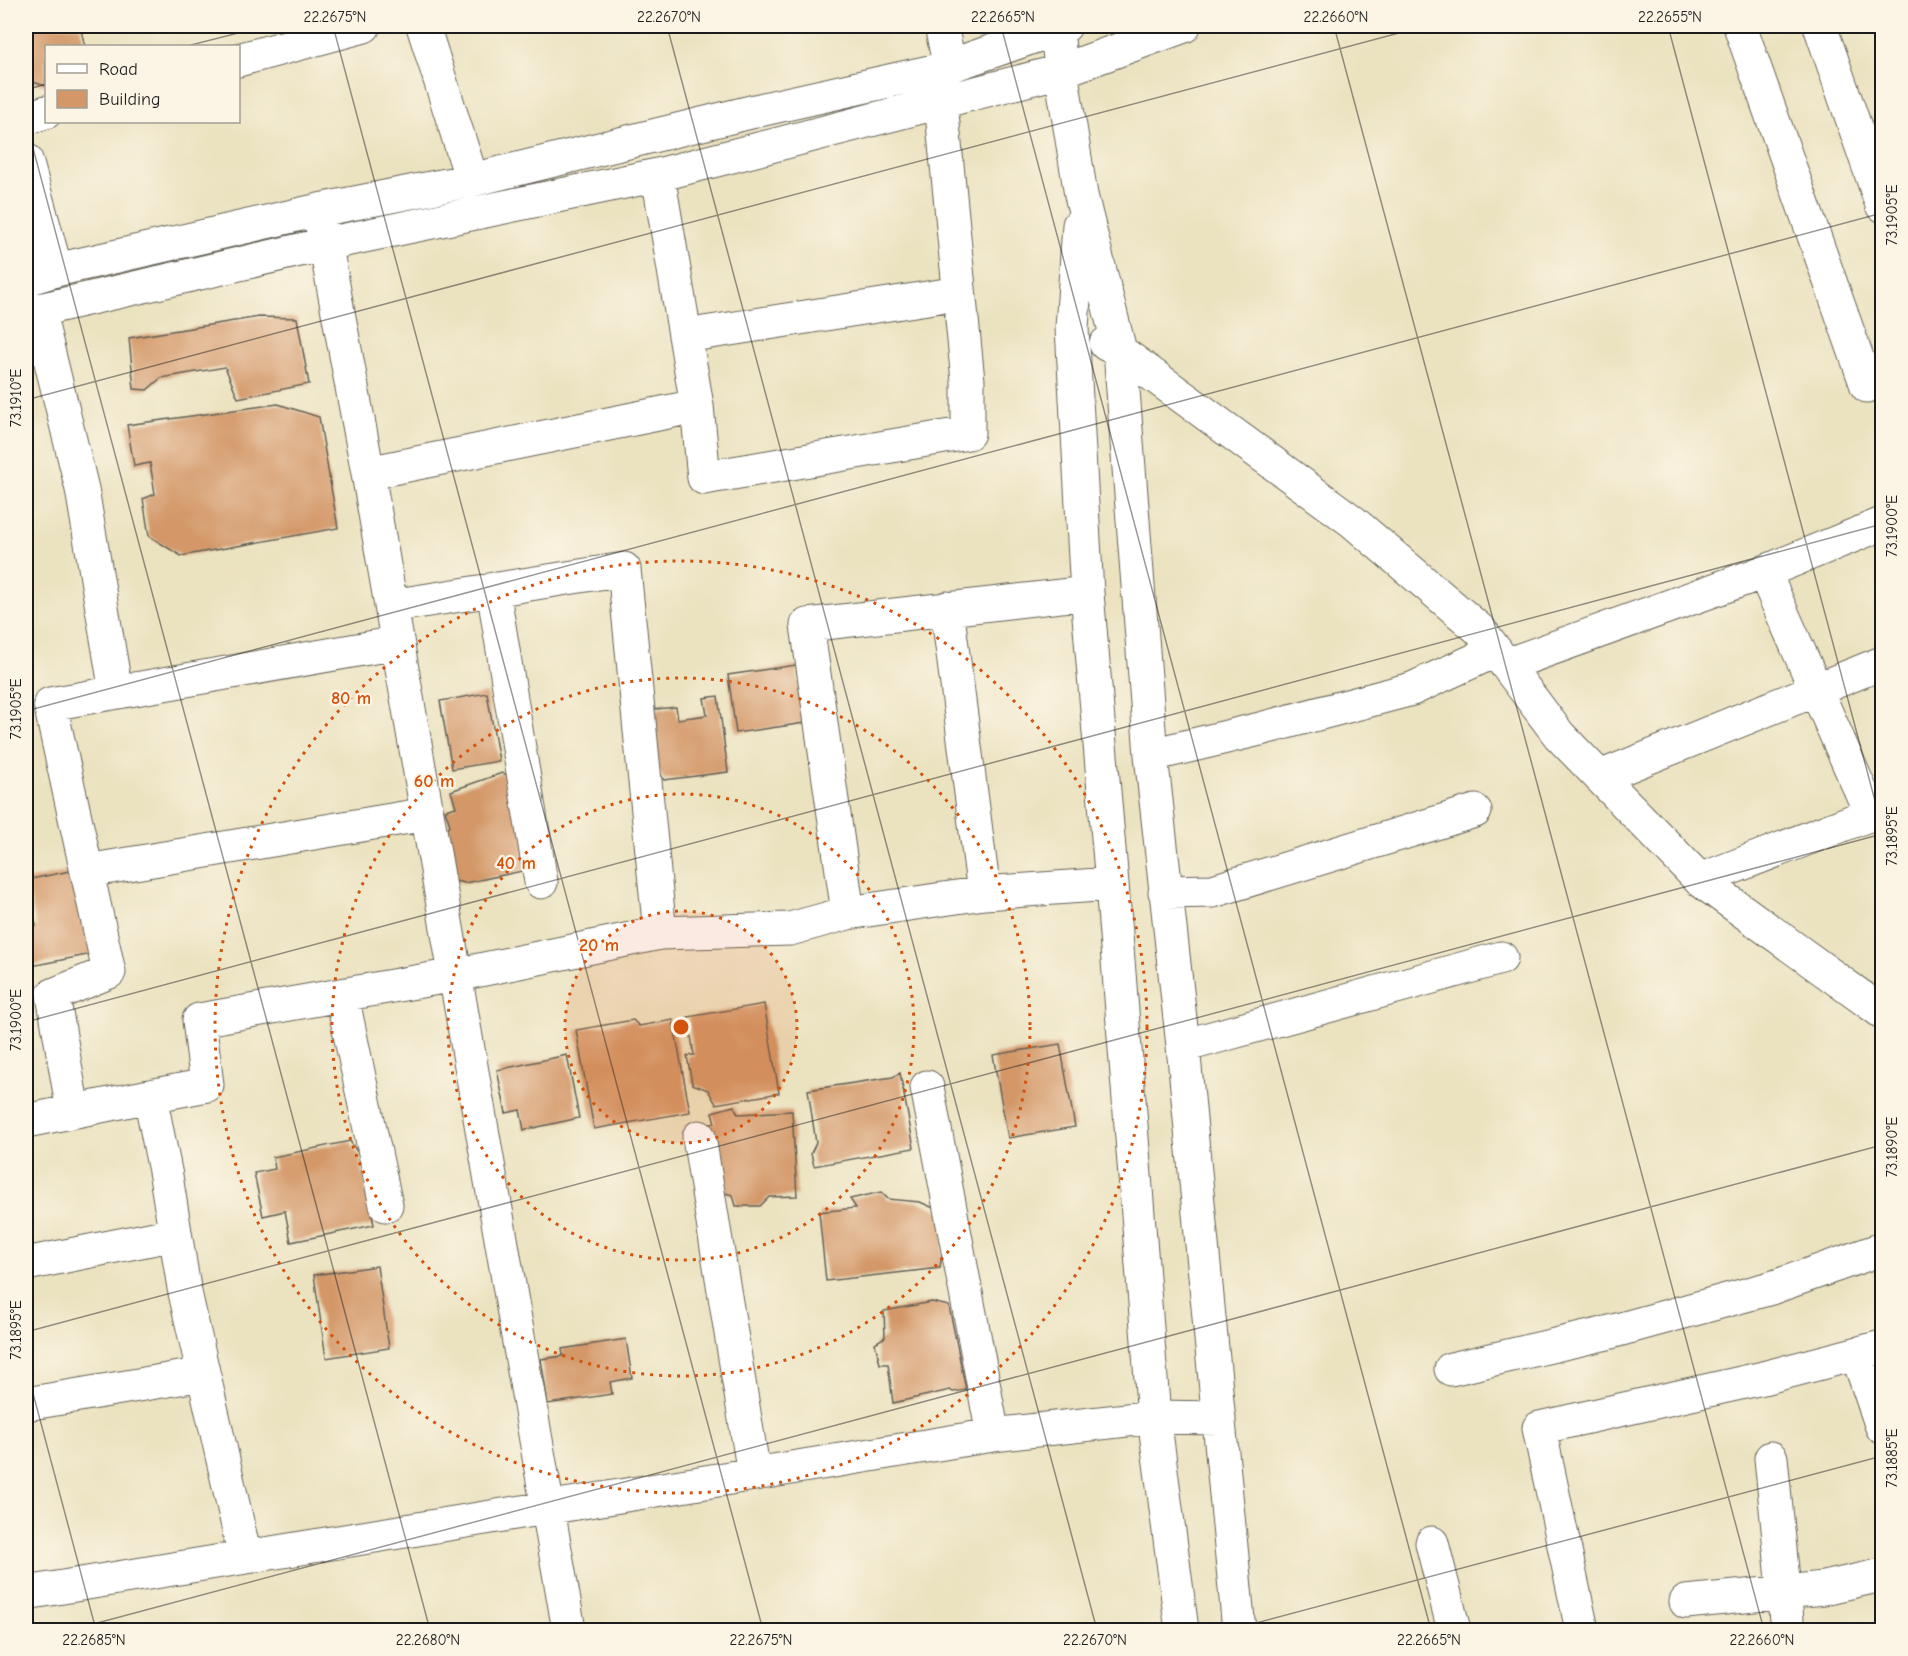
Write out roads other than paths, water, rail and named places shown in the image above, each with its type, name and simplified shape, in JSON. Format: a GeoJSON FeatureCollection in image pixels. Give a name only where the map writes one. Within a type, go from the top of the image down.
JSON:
{"type":"FeatureCollection","features":[{"type":"Feature","properties":{"kind":"street"},"geometry":{"type":"LineString","coordinates":[[240,59],[364,26]]}},
{"type":"Feature","properties":{"kind":"street"},"geometry":{"type":"LineString","coordinates":[[423,26],[472,180]]}},
{"type":"Feature","properties":{"kind":"street"},"geometry":{"type":"LineString","coordinates":[[942,26],[950,67]]}},
{"type":"Feature","properties":{"kind":"street"},"geometry":{"type":"LineString","coordinates":[[116,692],[82,489],[32,311],[326,244],[657,175],[1061,71],[1185,26]]}},
{"type":"Feature","properties":{"kind":"street"},"geometry":{"type":"LineString","coordinates":[[1740,26],[1867,386]]}},
{"type":"Feature","properties":{"kind":"street"},"geometry":{"type":"LineString","coordinates":[[1820,26],[1882,205]]}},
{"type":"Feature","properties":{"kind":"street"},"geometry":{"type":"LineString","coordinates":[[26,160],[41,274],[319,210],[472,180],[755,111],[950,67],[1061,27],[1061,71],[1081,195],[1120,351],[1151,755],[1183,1046],[1239,1630]]}},
{"type":"Feature","properties":{"kind":"street"},"geometry":{"type":"LineString","coordinates":[[657,175],[697,406],[704,478],[968,434],[968,381],[941,103]]}},
{"type":"Feature","properties":{"kind":"street"},"geometry":{"type":"LineString","coordinates":[[26,118],[45,112]]}},
{"type":"Feature","properties":{"kind":"street"},"geometry":{"type":"LineString","coordinates":[[1081,195],[1072,328],[1087,593],[1154,1417],[1182,1630]]}},
{"type":"Feature","properties":{"kind":"street"},"geometry":{"type":"LineString","coordinates":[[319,210],[368,473],[569,1630]]}},
{"type":"Feature","properties":{"kind":"street"},"geometry":{"type":"LineString","coordinates":[[686,336],[959,293]]}},
{"type":"Feature","properties":{"kind":"street"},"geometry":{"type":"LineString","coordinates":[[1072,328],[1120,351],[1352,521],[1480,630],[1559,735],[1700,880],[1882,1012]]}},
{"type":"Feature","properties":{"kind":"street"},"geometry":{"type":"LineString","coordinates":[[368,473],[697,406]]}},
{"type":"Feature","properties":{"kind":"street"},"geometry":{"type":"LineString","coordinates":[[1151,755],[1260,729],[1412,688],[1764,572],[1882,524]]}},
{"type":"Feature","properties":{"kind":"street"},"geometry":{"type":"LineString","coordinates":[[391,606],[624,568],[660,933]]}},
{"type":"Feature","properties":{"kind":"street"},"geometry":{"type":"LineString","coordinates":[[1700,880],[1879,820],[1816,690],[1764,572]]}},
{"type":"Feature","properties":{"kind":"street"},"geometry":{"type":"LineString","coordinates":[[493,589],[541,882]]}},
{"type":"Feature","properties":{"kind":"street"},"geometry":{"type":"LineString","coordinates":[[848,913],[807,625],[1087,593]]}},
{"type":"Feature","properties":{"kind":"street"},"geometry":{"type":"LineString","coordinates":[[947,608],[984,893]]}},
{"type":"Feature","properties":{"kind":"street"},"geometry":{"type":"LineString","coordinates":[[73,1111],[53,995],[109,972],[50,704],[397,643]]}},
{"type":"Feature","properties":{"kind":"street"},"geometry":{"type":"LineString","coordinates":[[1600,777],[1882,663]]}},
{"type":"Feature","properties":{"kind":"street"},"geometry":{"type":"LineString","coordinates":[[1165,892],[1213,891],[1475,811]]}},
{"type":"Feature","properties":{"kind":"street"},"geometry":{"type":"LineString","coordinates":[[87,871],[427,814]]}},
{"type":"Feature","properties":{"kind":"street"},"geometry":{"type":"LineString","coordinates":[[26,1121],[207,1085],[199,1020],[455,975],[660,933],[790,929],[848,913],[984,893],[1112,884]]}},
{"type":"Feature","properties":{"kind":"street"},"geometry":{"type":"LineString","coordinates":[[1183,1046],[1502,958]]}},
{"type":"Feature","properties":{"kind":"street"},"geometry":{"type":"LineString","coordinates":[[342,996],[386,1204]]}},
{"type":"Feature","properties":{"kind":"street"},"geometry":{"type":"LineString","coordinates":[[927,1087],[993,1435]]}},
{"type":"Feature","properties":{"kind":"street"},"geometry":{"type":"LineString","coordinates":[[150,1096],[166,1176],[184,1288],[245,1557]]}},
{"type":"Feature","properties":{"kind":"street"},"geometry":{"type":"LineString","coordinates":[[699,1137],[754,1474]]}},
{"type":"Feature","properties":{"kind":"street"},"geometry":{"type":"LineString","coordinates":[[26,1264],[175,1234]]}},
{"type":"Feature","properties":{"kind":"street"},"geometry":{"type":"LineString","coordinates":[[1451,1369],[1603,1334],[1771,1288],[1882,1250]]}},
{"type":"Feature","properties":{"kind":"street"},"geometry":{"type":"LineString","coordinates":[[1582,1630],[1539,1428],[1763,1378],[1870,1351],[1882,1427]]}},
{"type":"Feature","properties":{"kind":"street"},"geometry":{"type":"LineString","coordinates":[[26,1404],[203,1374]]}},
{"type":"Feature","properties":{"kind":"street"},"geometry":{"type":"LineString","coordinates":[[26,1593],[993,1435],[1154,1417],[1219,1418]]}},
{"type":"Feature","properties":{"kind":"street"},"geometry":{"type":"LineString","coordinates":[[1771,1458],[1788,1630]]}},
{"type":"Feature","properties":{"kind":"street"},"geometry":{"type":"LineString","coordinates":[[1432,1543],[1454,1630]]}},
{"type":"Feature","properties":{"kind":"street"},"geometry":{"type":"LineString","coordinates":[[1686,1602],[1824,1587],[1882,1575]]}}]}
